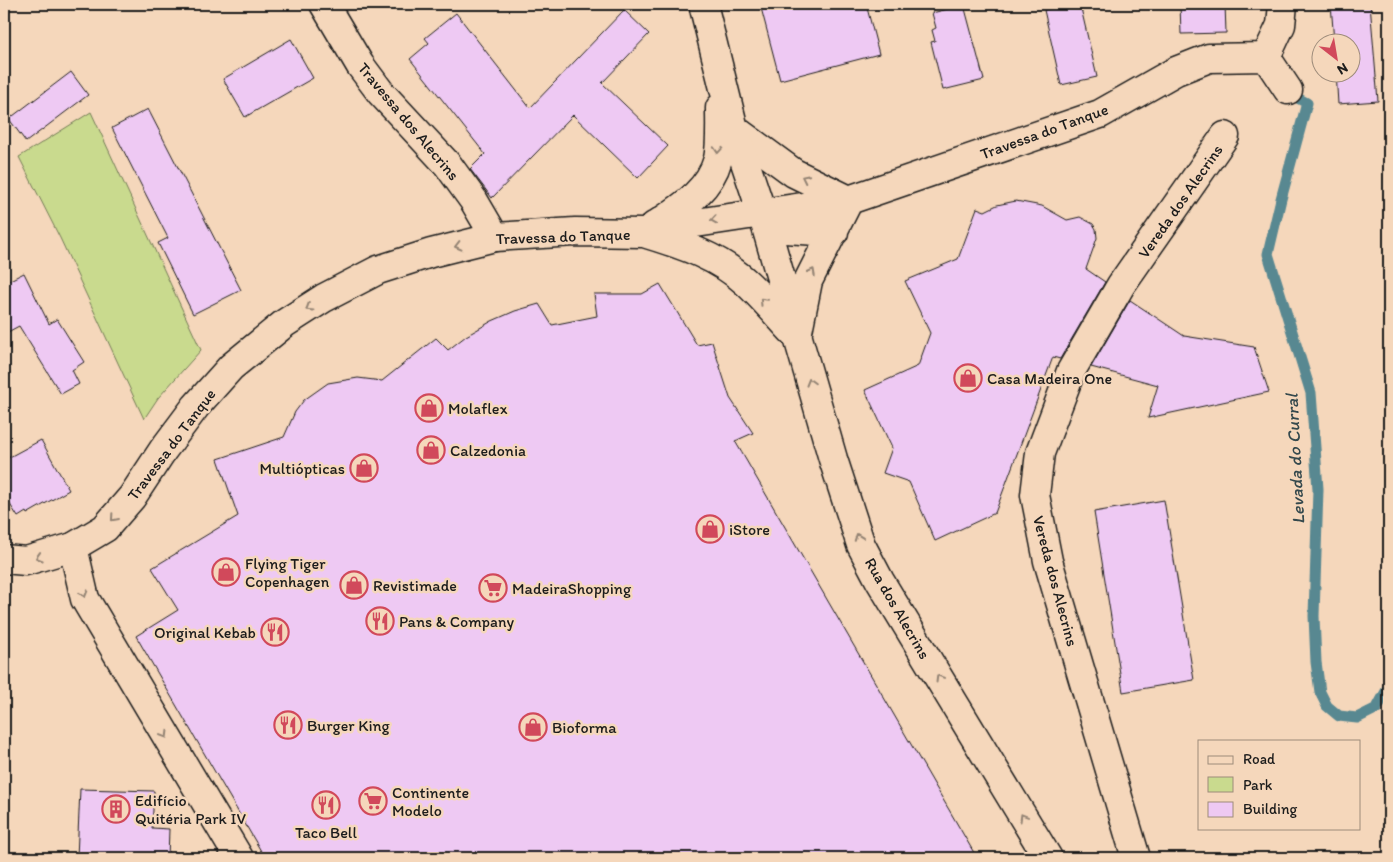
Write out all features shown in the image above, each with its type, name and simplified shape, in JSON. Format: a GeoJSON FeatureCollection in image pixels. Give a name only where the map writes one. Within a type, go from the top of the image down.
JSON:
{"type":"FeatureCollection","features":[{"type":"Feature","properties":{"kind":"street","name":"Travessa dos Alecrins"},"geometry":{"type":"LineString","coordinates":[[324,4],[360,65],[381,93],[448,164],[474,201],[495,237]]}},
{"type":"Feature","properties":{"kind":"street","name":"Rua dos Alecrins"},"geometry":{"type":"LineString","coordinates":[[702,4],[734,130],[762,213],[835,468],[861,545],[880,581],[1048,858]]}},
{"type":"Feature","properties":{"kind":"street"},"geometry":{"type":"LineString","coordinates":[[1283,4],[1281,25],[1266,57],[1288,90]]}},
{"type":"Feature","properties":{"kind":"street","name":"Travessa do Tanque"},"geometry":{"type":"LineString","coordinates":[[4,560],[26,561],[73,547],[105,528],[132,497],[162,450],[196,406],[231,368],[285,323],[324,298],[378,270],[431,253],[495,237],[575,232],[643,233],[849,200],[1100,114],[1176,71],[1209,58],[1266,57]]}},
{"type":"Feature","properties":{"kind":"street"},"geometry":{"type":"LineString","coordinates":[[643,233],[689,202],[708,182],[718,158],[722,84]]}},
{"type":"Feature","properties":{"kind":"street"},"geometry":{"type":"LineString","coordinates":[[734,130],[794,173],[849,200],[808,281],[797,336]]}},
{"type":"Feature","properties":{"kind":"street","name":"Vereda dos Alecrins"},"geometry":{"type":"LineString","coordinates":[[1136,858],[1048,561],[1034,495],[1040,453],[1071,372],[1121,286],[1225,136]]}},
{"type":"Feature","properties":{"kind":"street"},"geometry":{"type":"LineString","coordinates":[[762,213],[785,229],[834,232]]}},
{"type":"Feature","properties":{"kind":"street","name":"Rua dos Alecrins"},"geometry":{"type":"LineString","coordinates":[[643,233],[690,248],[714,260],[746,282],[797,336]]}},
{"type":"Feature","properties":{"kind":"street"},"geometry":{"type":"LineString","coordinates":[[73,547],[85,599],[239,858]]}},
{"type":"Feature","properties":{"kind":"green space"},"geometry":{"type":"Polygon","coordinates":[[[91,112],[201,350],[158,398],[144,419],[60,238],[19,157],[91,112]]]}},
{"type":"Feature","properties":{"kind":"building"},"geometry":{"type":"Polygon","coordinates":[[[760,4],[866,4],[879,54],[780,80],[760,4]]]}},
{"type":"Feature","properties":{"kind":"building"},"geometry":{"type":"Polygon","coordinates":[[[1070,4],[1080,4],[1097,77],[1061,85],[1044,10],[1070,4]]]}},
{"type":"Feature","properties":{"kind":"building"},"geometry":{"type":"Polygon","coordinates":[[[1180,4],[1225,4],[1226,33],[1181,34],[1180,4]]]}},
{"type":"Feature","properties":{"kind":"building"},"geometry":{"type":"Polygon","coordinates":[[[1331,4],[1370,4],[1378,101],[1338,104],[1337,82],[1360,82],[1360,32],[1333,32],[1331,4]]]}},
{"type":"Feature","properties":{"kind":"building"},"geometry":{"type":"Polygon","coordinates":[[[964,5],[984,80],[943,90],[931,42],[935,41],[932,30],[936,28],[932,13],[964,5]]]}},
{"type":"Feature","properties":{"kind":"building"},"geometry":{"type":"Polygon","coordinates":[[[624,10],[649,34],[602,83],[668,146],[638,178],[573,115],[492,198],[470,169],[485,154],[410,59],[429,43],[425,38],[456,13],[530,108],[624,10]]]}},
{"type":"Feature","properties":{"kind":"building"},"geometry":{"type":"Polygon","coordinates":[[[291,39],[313,78],[245,117],[223,79],[291,39]]]}},
{"type":"Feature","properties":{"kind":"building"},"geometry":{"type":"Polygon","coordinates":[[[71,72],[88,95],[26,142],[9,119],[71,72]]]}},
{"type":"Feature","properties":{"kind":"building"},"geometry":{"type":"Polygon","coordinates":[[[148,109],[241,290],[193,314],[158,243],[168,238],[112,128],[148,109]]]}},
{"type":"Feature","properties":{"kind":"building","name":"Casa Madeira One"},"geometry":{"type":"Polygon","coordinates":[[[1016,201],[1042,206],[1067,220],[1080,217],[1093,224],[1096,229],[1097,238],[1086,269],[1105,282],[1060,359],[1053,357],[995,513],[935,541],[909,482],[883,473],[892,448],[865,390],[918,366],[930,333],[905,281],[958,259],[977,208],[985,211],[997,205],[1016,201]]]}},
{"type":"Feature","properties":{"kind":"building"},"geometry":{"type":"Polygon","coordinates":[[[24,273],[49,324],[57,319],[84,362],[72,370],[79,384],[61,394],[19,326],[4,334],[4,283],[24,273]]]}},
{"type":"Feature","properties":{"kind":"building","name":"MadeiraShopping"},"geometry":{"type":"Polygon","coordinates":[[[660,284],[697,345],[712,342],[730,398],[753,433],[735,441],[977,858],[265,858],[136,636],[178,610],[152,568],[238,516],[218,459],[284,437],[295,412],[304,400],[328,383],[358,378],[382,381],[436,338],[448,350],[466,336],[492,321],[515,311],[539,304],[552,325],[597,316],[594,294],[642,294],[660,284]]]}},
{"type":"Feature","properties":{"kind":"building"},"geometry":{"type":"Polygon","coordinates":[[[1130,300],[1184,336],[1254,347],[1269,392],[1148,418],[1158,385],[1091,367],[1130,300]]]}},
{"type":"Feature","properties":{"kind":"building"},"geometry":{"type":"Polygon","coordinates":[[[41,440],[69,490],[27,514],[26,512],[18,517],[4,495],[4,460],[41,440]]]}},
{"type":"Feature","properties":{"kind":"building"},"geometry":{"type":"Polygon","coordinates":[[[1164,500],[1194,680],[1123,692],[1094,512],[1164,500]]]}},
{"type":"Feature","properties":{"kind":"building","name":"Edifício Quitéria Park IV"},"geometry":{"type":"Polygon","coordinates":[[[80,789],[154,791],[152,828],[169,829],[168,858],[77,858],[80,789]]]}},
{"type":"Feature","properties":{"kind":"waterway","name":"Levada do Curral"},"geometry":{"type":"LineString","coordinates":[[1286,92],[1307,103],[1268,254],[1311,393],[1318,489],[1314,616],[1316,662],[1320,692],[1327,706],[1339,716],[1357,718],[1377,708],[1389,686]]}},
{"type":"Feature","properties":{"kind":"place","name":"Casa Madeira One"},"geometry":{"type":"Point","coordinates":[968,378]}},
{"type":"Feature","properties":{"kind":"place","name":"Molaflex"},"geometry":{"type":"Point","coordinates":[429,408]}},
{"type":"Feature","properties":{"kind":"place","name":"Calzedonia"},"geometry":{"type":"Point","coordinates":[431,450]}},
{"type":"Feature","properties":{"kind":"place","name":"Multiópticas"},"geometry":{"type":"Point","coordinates":[364,468]}},
{"type":"Feature","properties":{"kind":"place","name":"iStore"},"geometry":{"type":"Point","coordinates":[710,529]}},
{"type":"Feature","properties":{"kind":"place","name":"Flying Tiger Copenhagen"},"geometry":{"type":"Point","coordinates":[226,572]}},
{"type":"Feature","properties":{"kind":"place","name":"Revistimade"},"geometry":{"type":"Point","coordinates":[354,585]}},
{"type":"Feature","properties":{"kind":"place","name":"MadeiraShopping"},"geometry":{"type":"Point","coordinates":[493,588]}},
{"type":"Feature","properties":{"kind":"place","name":"Pans & Company"},"geometry":{"type":"Point","coordinates":[380,621]}},
{"type":"Feature","properties":{"kind":"place","name":"Original Kebab"},"geometry":{"type":"Point","coordinates":[275,632]}},
{"type":"Feature","properties":{"kind":"place","name":"Burger King"},"geometry":{"type":"Point","coordinates":[288,725]}},
{"type":"Feature","properties":{"kind":"place","name":"Bioforma"},"geometry":{"type":"Point","coordinates":[533,727]}},
{"type":"Feature","properties":{"kind":"place","name":"Continente Modelo"},"geometry":{"type":"Point","coordinates":[373,801]}},
{"type":"Feature","properties":{"kind":"place","name":"Taco Bell"},"geometry":{"type":"Point","coordinates":[326,805]}},
{"type":"Feature","properties":{"kind":"place","name":"Edifício Quitéria Park IV"},"geometry":{"type":"Point","coordinates":[116,809]}}]}
